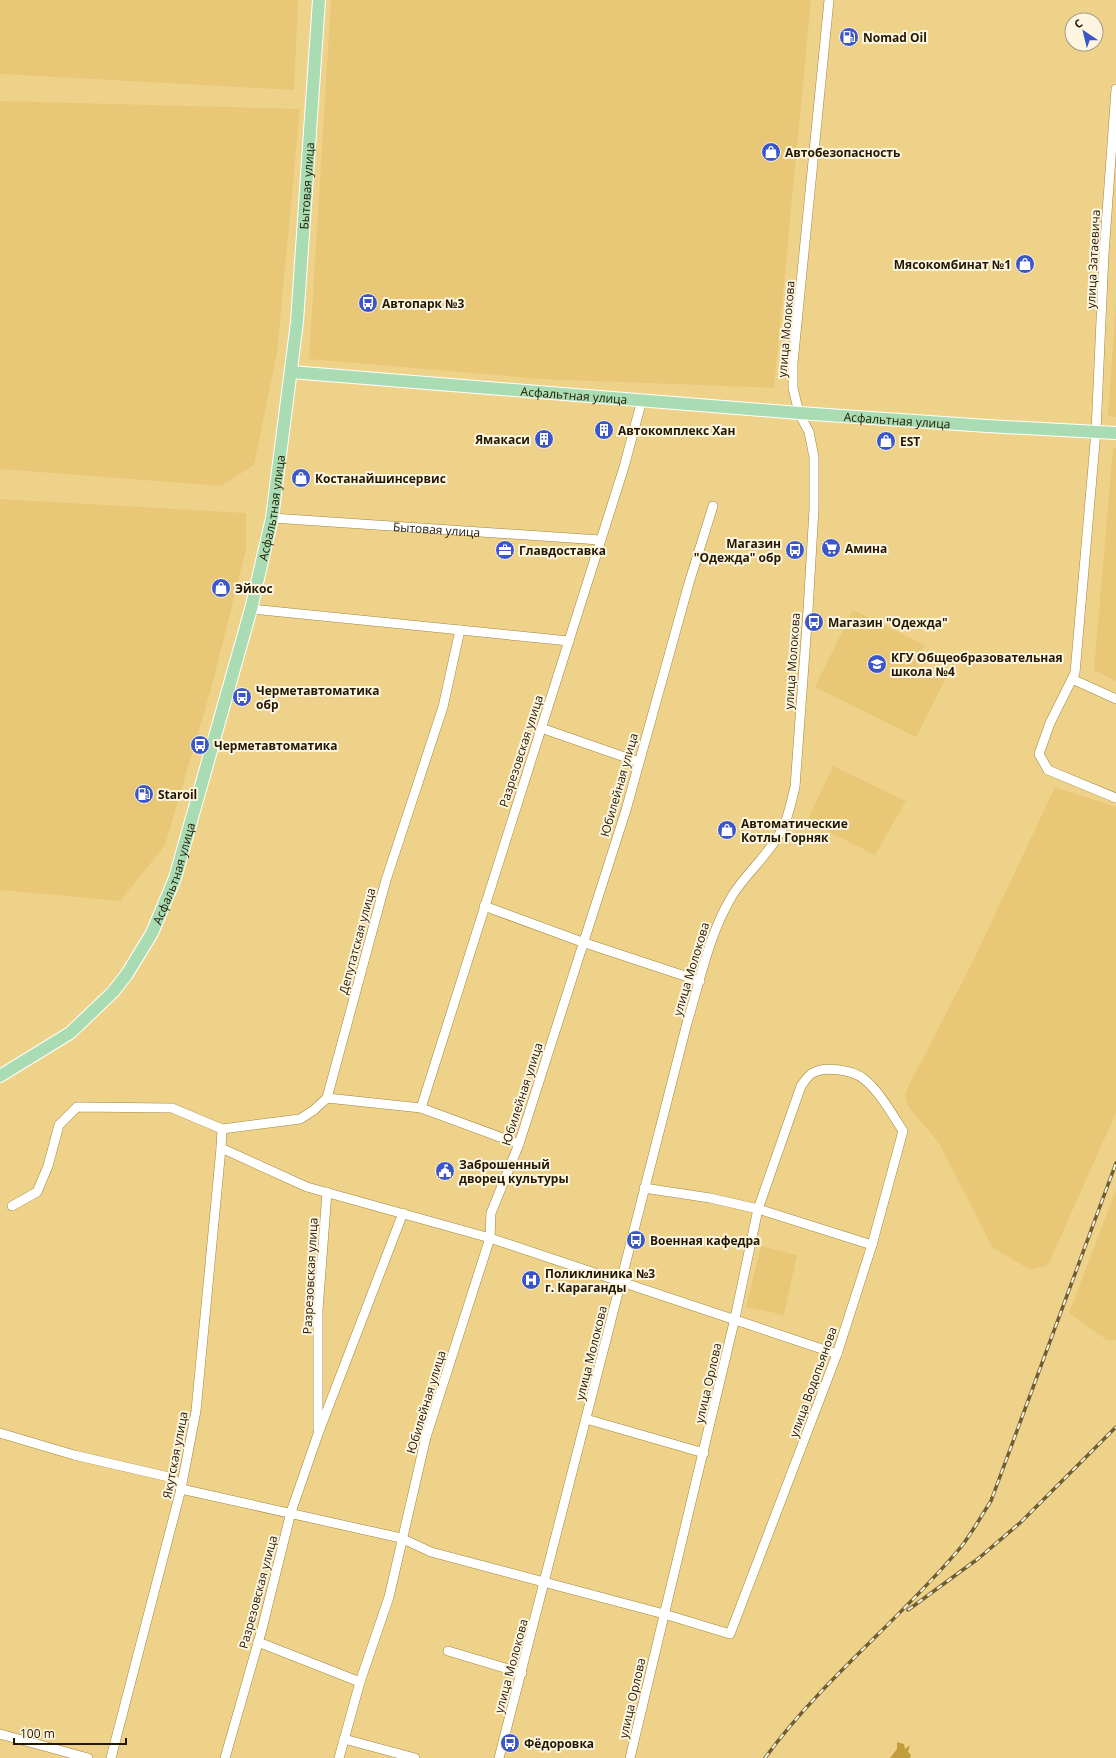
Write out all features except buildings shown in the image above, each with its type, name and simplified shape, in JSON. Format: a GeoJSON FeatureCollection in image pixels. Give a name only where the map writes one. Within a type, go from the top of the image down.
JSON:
{"type":"FeatureCollection","features":[{"type":"Feature","properties":{"kind":"main road","name":"Бытовая улица"},"geometry":{"type":"LineString","coordinates":[[291,372],[304,233],[319,0]]}},
{"type":"Feature","properties":{"kind":"main road","name":"Асфальтная улица"},"geometry":{"type":"LineString","coordinates":[[0,1076],[70,1033],[113,992],[127,974],[152,933],[175,878],[251,609],[272,518],[291,372],[799,413],[987,426],[1116,432]]}},
{"type":"Feature","properties":{"kind":"street","name":"улица Молокова"},"geometry":{"type":"LineString","coordinates":[[499,1758],[545,1584],[620,1281],[687,1023],[716,926],[732,896],[769,850],[781,831],[789,812],[795,787],[814,509],[814,457],[809,432],[799,413],[793,388],[793,363],[829,0]]}},
{"type":"Feature","properties":{"kind":"street","name":"улица Затаевича"},"geometry":{"type":"LineString","coordinates":[[1116,89],[1104,254],[1096,431],[1075,673],[1050,723],[1039,754],[1048,770],[1116,798]]}},
{"type":"Feature","properties":{"kind":"street","name":"Разрезовская улица"},"geometry":{"type":"LineString","coordinates":[[421,1108],[624,467],[642,400]]}},
{"type":"Feature","properties":{"kind":"street","name":"Юбилейная улица"},"geometry":{"type":"LineString","coordinates":[[338,1758],[360,1682],[389,1597],[401,1538],[426,1437],[490,1238],[491,1213],[519,1144],[582,942],[626,810],[689,583],[713,506]]}},
{"type":"Feature","properties":{"kind":"street","name":"Бытовая улица"},"geometry":{"type":"LineString","coordinates":[[272,518],[600,540]]}},
{"type":"Feature","properties":{"kind":"street"},"geometry":{"type":"LineString","coordinates":[[251,609],[569,641]]}},
{"type":"Feature","properties":{"kind":"street","name":"Депутатская улица"},"geometry":{"type":"LineString","coordinates":[[327,1098],[386,880],[442,707],[460,630]]}},
{"type":"Feature","properties":{"kind":"street"},"geometry":{"type":"LineString","coordinates":[[1072,679],[1116,699]]}},
{"type":"Feature","properties":{"kind":"street"},"geometry":{"type":"LineString","coordinates":[[541,728],[639,762]]}},
{"type":"Feature","properties":{"kind":"street"},"geometry":{"type":"LineString","coordinates":[[484,906],[582,942],[700,981]]}},
{"type":"Feature","properties":{"kind":"street","name":"улица Орлова"},"geometry":{"type":"LineString","coordinates":[[630,1758],[704,1452],[758,1209],[801,1086],[812,1073],[829,1069],[842,1070],[864,1079]]}},
{"type":"Feature","properties":{"kind":"street","name":"улица Водопьянова"},"geometry":{"type":"LineString","coordinates":[[664,1614],[730,1634],[837,1354],[872,1245],[903,1131],[884,1101],[864,1079]]}},
{"type":"Feature","properties":{"kind":"street"},"geometry":{"type":"LineString","coordinates":[[12,1206],[36,1192],[48,1166],[59,1125],[77,1107],[172,1108],[222,1130],[300,1119],[314,1110],[327,1098],[421,1108],[519,1144]]}},
{"type":"Feature","properties":{"kind":"street","name":"Якутская улица"},"geometry":{"type":"LineString","coordinates":[[111,1758],[181,1489],[196,1411],[222,1130]]}},
{"type":"Feature","properties":{"kind":"street"},"geometry":{"type":"LineString","coordinates":[[221,1148],[307,1187],[490,1238],[735,1318],[837,1354]]}},
{"type":"Feature","properties":{"kind":"street"},"geometry":{"type":"LineString","coordinates":[[644,1188],[710,1198],[758,1209],[872,1245]]}},
{"type":"Feature","properties":{"kind":"street","name":"Разрезовская улица"},"geometry":{"type":"LineString","coordinates":[[318,1434],[318,1310],[327,1192]]}},
{"type":"Feature","properties":{"kind":"street","name":"Разрезовская улица"},"geometry":{"type":"LineString","coordinates":[[225,1758],[258,1642],[291,1512],[318,1434],[403,1214]]}},
{"type":"Feature","properties":{"kind":"street"},"geometry":{"type":"LineString","coordinates":[[586,1419],[704,1452]]}},
{"type":"Feature","properties":{"kind":"street"},"geometry":{"type":"LineString","coordinates":[[0,1433],[74,1455],[173,1478],[181,1489],[291,1512],[401,1538],[431,1552],[545,1584],[664,1614]]}},
{"type":"Feature","properties":{"kind":"street"},"geometry":{"type":"LineString","coordinates":[[258,1642],[360,1682]]}},
{"type":"Feature","properties":{"kind":"street"},"geometry":{"type":"LineString","coordinates":[[448,1651],[522,1673]]}},
{"type":"Feature","properties":{"kind":"street"},"geometry":{"type":"LineString","coordinates":[[0,1734],[88,1758]]}},
{"type":"Feature","properties":{"kind":"street"},"geometry":{"type":"LineString","coordinates":[[344,1739],[415,1758]]}},
{"type":"Feature","properties":{"kind":"shaded area"},"geometry":{"type":"Polygon","coordinates":[[[0,0],[298,0],[294,90],[0,74],[0,0]]]}},
{"type":"Feature","properties":{"kind":"shaded area"},"geometry":{"type":"Polygon","coordinates":[[[331,0],[811,0],[774,388],[541,379],[309,359],[331,0]]]}},
{"type":"Feature","properties":{"kind":"shaded area"},"geometry":{"type":"Polygon","coordinates":[[[0,101],[300,109],[277,353],[254,465],[221,486],[0,469],[0,101]]]}},
{"type":"Feature","properties":{"kind":"shaded area"},"geometry":{"type":"Polygon","coordinates":[[[1116,302],[1116,417],[1108,416],[1116,302]]]}},
{"type":"Feature","properties":{"kind":"shaded area"},"geometry":{"type":"Polygon","coordinates":[[[1113,448],[1116,448],[1116,681],[1094,670],[1113,448]]]}},
{"type":"Feature","properties":{"kind":"shaded area"},"geometry":{"type":"Polygon","coordinates":[[[0,499],[246,513],[246,550],[211,689],[165,845],[120,901],[0,890],[0,499]]]}},
{"type":"Feature","properties":{"kind":"shaded area"},"geometry":{"type":"Polygon","coordinates":[[[853,610],[925,645],[916,664],[946,678],[916,737],[815,687],[853,610]]]}},
{"type":"Feature","properties":{"kind":"shaded area"},"geometry":{"type":"Polygon","coordinates":[[[833,766],[906,801],[875,855],[807,821],[833,766]]]}},
{"type":"Feature","properties":{"kind":"shaded area"},"geometry":{"type":"Polygon","coordinates":[[[1055,787],[1116,807],[1116,1113],[1048,1265],[1030,1270],[992,1247],[939,1143],[908,1106],[905,1093],[973,961],[1055,787]]]}},
{"type":"Feature","properties":{"kind":"shaded area"},"geometry":{"type":"Polygon","coordinates":[[[1116,1190],[1116,1340],[1107,1340],[1069,1313],[1116,1190]]]}},
{"type":"Feature","properties":{"kind":"shaded area"},"geometry":{"type":"Polygon","coordinates":[[[761,1246],[797,1255],[784,1315],[746,1307],[761,1246]]]}},
{"type":"Feature","properties":{"kind":"shaded area"},"geometry":{"type":"Polygon","coordinates":[[[897,1742],[904,1744],[905,1749],[910,1745],[908,1752],[911,1755],[910,1758],[890,1758],[897,1749],[897,1742]]]}},
{"type":"Feature","properties":{"kind":"railway"},"geometry":{"type":"LineString","coordinates":[[765,1758],[787,1730],[836,1676],[912,1600],[961,1547],[991,1501],[1116,1163]]}},
{"type":"Feature","properties":{"kind":"railway"},"geometry":{"type":"LineString","coordinates":[[908,1610],[979,1558],[1021,1522],[1116,1427]]}},
{"type":"Feature","properties":{"kind":"place","name":"Nomad Oil"},"geometry":{"type":"Point","coordinates":[849,37]}},
{"type":"Feature","properties":{"kind":"place","name":"Автобезопасность"},"geometry":{"type":"Point","coordinates":[771,152]}},
{"type":"Feature","properties":{"kind":"place","name":"Мясокомбинат №1"},"geometry":{"type":"Point","coordinates":[1025,264]}},
{"type":"Feature","properties":{"kind":"place","name":"Автопарк №3"},"geometry":{"type":"Point","coordinates":[368,303]}},
{"type":"Feature","properties":{"kind":"place","name":"Автокомплекс Хан"},"geometry":{"type":"Point","coordinates":[604,430]}},
{"type":"Feature","properties":{"kind":"place","name":"Ямакаси"},"geometry":{"type":"Point","coordinates":[544,439]}},
{"type":"Feature","properties":{"kind":"place","name":"EST"},"geometry":{"type":"Point","coordinates":[886,441]}},
{"type":"Feature","properties":{"kind":"place","name":"Костанайшинсервис"},"geometry":{"type":"Point","coordinates":[301,478]}},
{"type":"Feature","properties":{"kind":"place","name":"Амина"},"geometry":{"type":"Point","coordinates":[831,548]}},
{"type":"Feature","properties":{"kind":"place","name":"Главдоставка"},"geometry":{"type":"Point","coordinates":[505,550]}},
{"type":"Feature","properties":{"kind":"place","name":"Магазин \"Одежда\" обр"},"geometry":{"type":"Point","coordinates":[795,550]}},
{"type":"Feature","properties":{"kind":"place","name":"Эйкос"},"geometry":{"type":"Point","coordinates":[221,588]}},
{"type":"Feature","properties":{"kind":"place","name":"Магазин \"Одежда\""},"geometry":{"type":"Point","coordinates":[814,622]}},
{"type":"Feature","properties":{"kind":"place","name":"КГУ Общеобразовательная школа №4"},"geometry":{"type":"Point","coordinates":[877,664]}},
{"type":"Feature","properties":{"kind":"place","name":"Черметавтоматика обр"},"geometry":{"type":"Point","coordinates":[242,697]}},
{"type":"Feature","properties":{"kind":"place","name":"Черметавтоматика"},"geometry":{"type":"Point","coordinates":[200,745]}},
{"type":"Feature","properties":{"kind":"place","name":"Staroil"},"geometry":{"type":"Point","coordinates":[144,794]}},
{"type":"Feature","properties":{"kind":"place","name":"Автоматические Котлы Горняк"},"geometry":{"type":"Point","coordinates":[727,830]}},
{"type":"Feature","properties":{"kind":"place","name":"Заброшенный дворец культуры"},"geometry":{"type":"Point","coordinates":[445,1171]}},
{"type":"Feature","properties":{"kind":"place","name":"Военная кафедра"},"geometry":{"type":"Point","coordinates":[636,1240]}},
{"type":"Feature","properties":{"kind":"place","name":"Поликлиника №3 г. Караганды"},"geometry":{"type":"Point","coordinates":[531,1280]}},
{"type":"Feature","properties":{"kind":"place","name":"Фёдоровка"},"geometry":{"type":"Point","coordinates":[510,1743]}}]}
